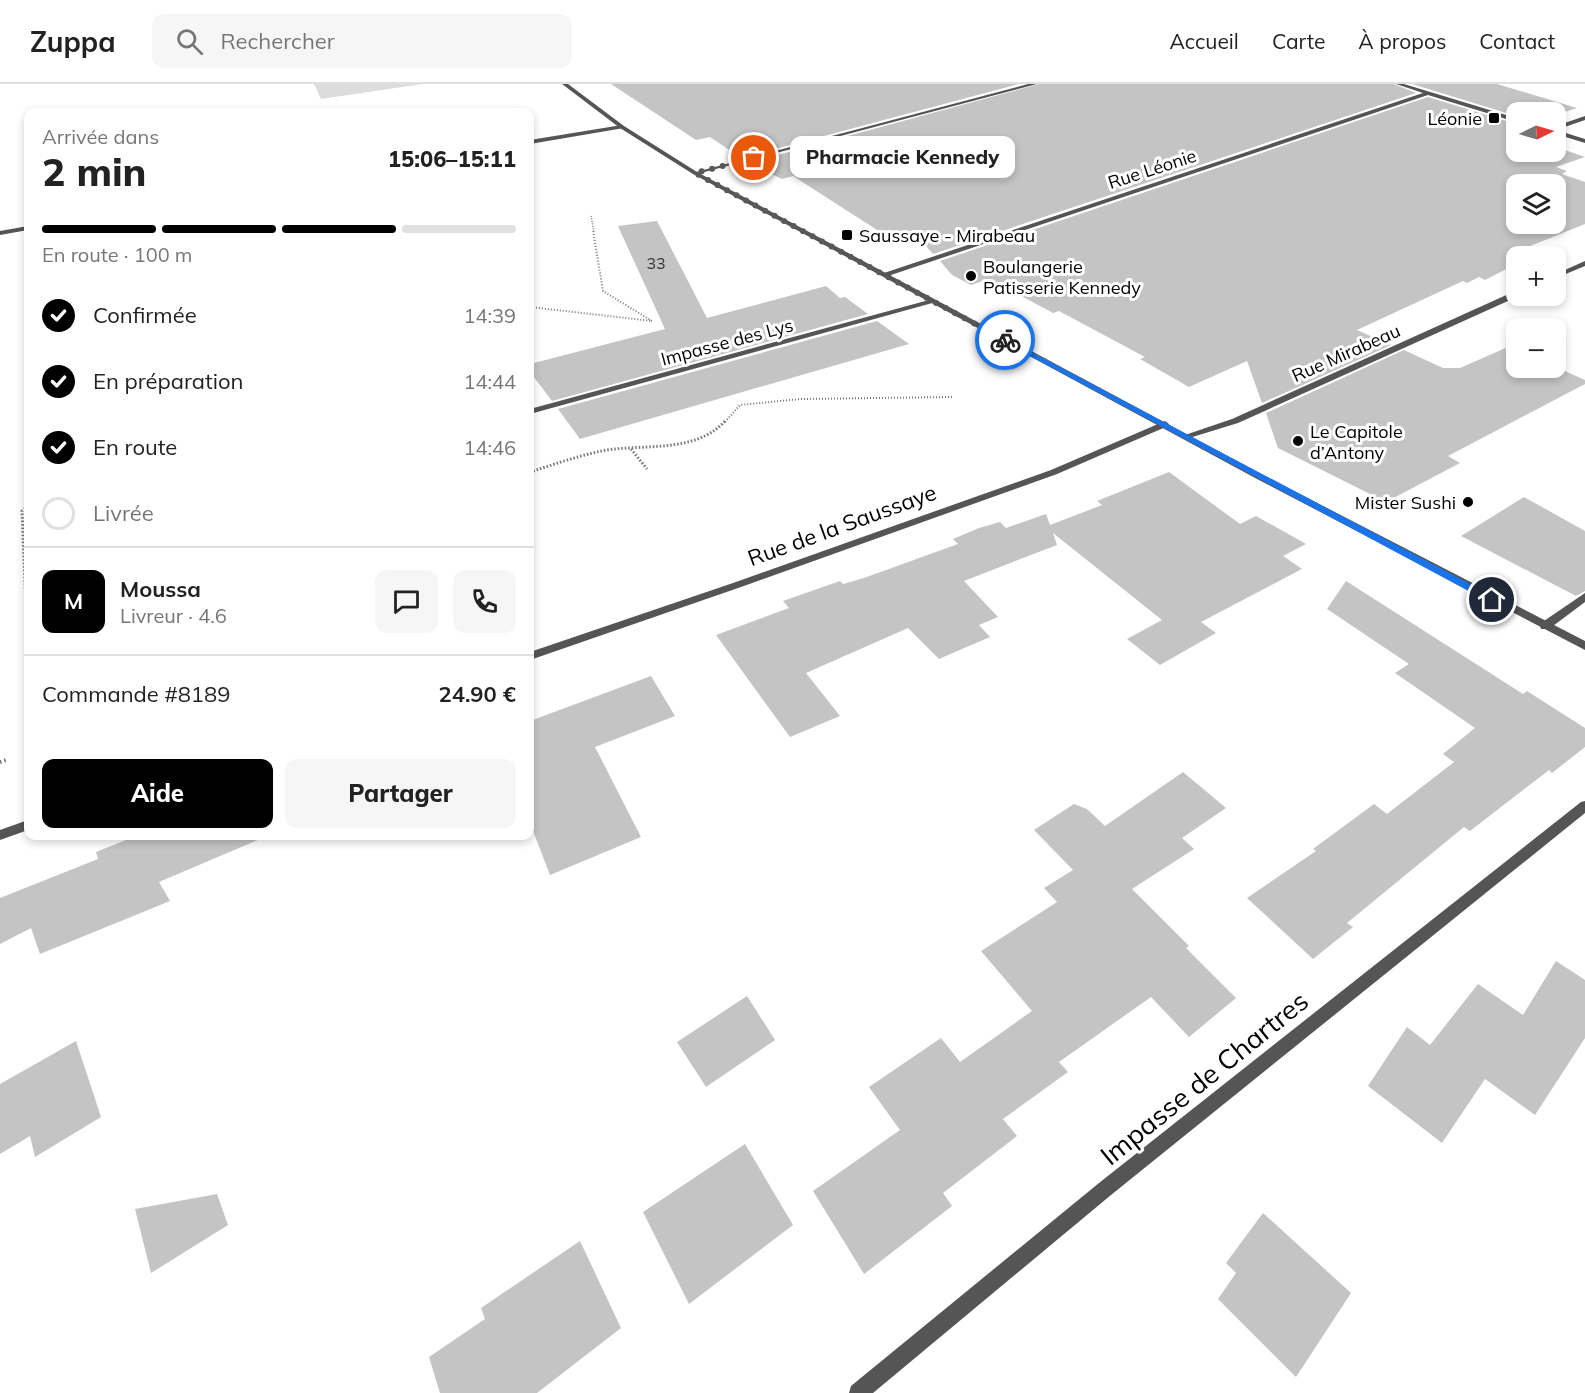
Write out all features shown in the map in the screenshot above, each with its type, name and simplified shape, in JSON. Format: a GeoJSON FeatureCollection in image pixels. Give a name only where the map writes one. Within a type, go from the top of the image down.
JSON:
{"type":"FeatureCollection","features":[{"type":"Feature","properties":{"kind":"street"},"geometry":{"type":"LineString","coordinates":[[565,84],[622,127],[695,173],[885,274],[932,302],[1585,646]]}},
{"type":"Feature","properties":{"kind":"street"},"geometry":{"type":"LineString","coordinates":[[695,173],[1034,84]]}},
{"type":"Feature","properties":{"kind":"street"},"geometry":{"type":"LineString","coordinates":[[1400,84],[1506,117]]}},
{"type":"Feature","properties":{"kind":"street","name":"Rue Léonie"},"geometry":{"type":"LineString","coordinates":[[885,274],[1428,93]]}},
{"type":"Feature","properties":{"kind":"street"},"geometry":{"type":"LineString","coordinates":[[1566,126],[1585,118]]}},
{"type":"Feature","properties":{"kind":"street"},"geometry":{"type":"LineString","coordinates":[[534,141],[622,127]]}},
{"type":"Feature","properties":{"kind":"street"},"geometry":{"type":"LineString","coordinates":[[1566,134],[1585,141]]}},
{"type":"Feature","properties":{"kind":"street"},"geometry":{"type":"LineString","coordinates":[[0,233],[24,229]]}},
{"type":"Feature","properties":{"kind":"street"},"geometry":{"type":"LineString","coordinates":[[1566,272],[1585,263]]}},
{"type":"Feature","properties":{"kind":"street","name":"Rue Mirabeau"},"geometry":{"type":"LineString","coordinates":[[1186,436],[1235,421],[1506,299]]}},
{"type":"Feature","properties":{"kind":"street","name":"Impasse des Lys"},"geometry":{"type":"LineString","coordinates":[[534,411],[932,302]]}},
{"type":"Feature","properties":{"kind":"street","name":"Rue de la Saussaye"},"geometry":{"type":"LineString","coordinates":[[534,655],[1054,472],[1164,424]]}},
{"type":"Feature","properties":{"kind":"street"},"geometry":{"type":"LineString","coordinates":[[1545,626],[1585,597]]}},
{"type":"Feature","properties":{"kind":"street","name":"Impasse de Chartres"},"geometry":{"type":"LineString","coordinates":[[858,1393],[1105,1189],[1585,806]]}},
{"type":"Feature","properties":{"kind":"street"},"geometry":{"type":"LineString","coordinates":[[0,836],[24,827]]}},
{"type":"Feature","properties":{"kind":"path"},"geometry":{"type":"LineString","coordinates":[[534,307],[652,321],[603,291],[591,216]]}},
{"type":"Feature","properties":{"kind":"path"},"geometry":{"type":"LineString","coordinates":[[534,471],[599,451],[668,446],[701,437],[720,427],[740,405],[760,401],[952,397]]}},
{"type":"Feature","properties":{"kind":"path"},"geometry":{"type":"LineString","coordinates":[[630,448],[647,469]]}},
{"type":"Feature","properties":{"kind":"path"},"geometry":{"type":"LineString","coordinates":[[24,509],[22,511],[24,557]]}},
{"type":"Feature","properties":{"kind":"path"},"geometry":{"type":"LineString","coordinates":[[0,762],[6,760]]}},
{"type":"Feature","properties":{"kind":"shaded area"},"geometry":{"type":"Polygon","coordinates":[[[314,84],[422,84],[321,99],[314,84]]]}},
{"type":"Feature","properties":{"kind":"building"},"geometry":{"type":"Polygon","coordinates":[[[611,84],[1019,84],[741,158],[710,137],[696,140],[611,84]]]}},
{"type":"Feature","properties":{"kind":"building"},"geometry":{"type":"Polygon","coordinates":[[[1039,84],[1394,84],[1416,93],[933,254],[913,231],[888,237],[793,176],[782,179],[748,163],[1039,84]]]}},
{"type":"Feature","properties":{"kind":"building"},"geometry":{"type":"Polygon","coordinates":[[[1412,84],[1497,84],[1557,102],[1506,102],[1506,113],[1412,84]]]}},
{"type":"Feature","properties":{"kind":"building"},"geometry":{"type":"Polygon","coordinates":[[[1428,97],[1506,121],[1506,162],[1566,162],[1566,150],[1585,157],[1556,167],[1567,171],[1562,174],[1506,174],[1506,234],[1560,234],[1530,246],[1506,246],[1506,269],[1485,280],[1479,277],[1467,283],[1463,281],[1357,330],[1391,345],[1262,403],[1247,361],[1189,387],[1140,359],[1145,357],[1059,311],[1053,313],[989,279],[971,285],[952,275],[940,261],[1428,97]]]}},
{"type":"Feature","properties":{"kind":"building"},"geometry":{"type":"Polygon","coordinates":[[[1566,105],[1577,108],[1566,112],[1566,105]]]}},
{"type":"Feature","properties":{"kind":"building"},"geometry":{"type":"Polygon","coordinates":[[[1566,175],[1585,182],[1585,224],[1566,232],[1566,175]]]}},
{"type":"Feature","properties":{"kind":"building"},"geometry":{"type":"Polygon","coordinates":[[[657,221],[707,318],[826,286],[840,298],[845,297],[868,314],[552,401],[534,377],[534,363],[665,329],[618,226],[657,221]]]}},
{"type":"Feature","properties":{"kind":"building"},"geometry":{"type":"Polygon","coordinates":[[[877,321],[909,344],[580,439],[558,409],[877,321]]]}},
{"type":"Feature","properties":{"kind":"building"},"geometry":{"type":"Polygon","coordinates":[[[1506,348],[1506,378],[1566,378],[1566,371],[1585,380],[1585,384],[1448,456],[1460,463],[1386,502],[1278,448],[1266,413],[1404,350],[1443,368],[1460,368],[1506,348]]]}},
{"type":"Feature","properties":{"kind":"building"},"geometry":{"type":"Polygon","coordinates":[[[1169,472],[1240,524],[1256,516],[1306,544],[1283,556],[1302,569],[1201,622],[1216,633],[1160,665],[1127,639],[1162,620],[1053,533],[1057,545],[964,581],[998,617],[979,625],[990,637],[939,659],[908,628],[806,673],[840,716],[790,737],[716,635],[789,608],[783,601],[840,581],[843,584],[864,578],[958,544],[953,539],[979,528],[1000,522],[1006,528],[1046,514],[1050,525],[1102,505],[1097,501],[1169,472]]]}},
{"type":"Feature","properties":{"kind":"building"},"geometry":{"type":"Polygon","coordinates":[[[1524,497],[1585,531],[1585,591],[1576,596],[1461,536],[1524,497]]]}},
{"type":"Feature","properties":{"kind":"building"},"geometry":{"type":"Polygon","coordinates":[[[1346,581],[1523,694],[1527,691],[1585,728],[1585,747],[1552,773],[1549,770],[1470,831],[1464,827],[1347,923],[1353,927],[1313,959],[1247,898],[1316,851],[1313,849],[1374,804],[1387,814],[1454,762],[1443,754],[1475,728],[1395,673],[1409,664],[1327,609],[1346,581]]]}},
{"type":"Feature","properties":{"kind":"building"},"geometry":{"type":"Polygon","coordinates":[[[651,676],[675,716],[595,747],[641,837],[550,875],[534,833],[534,720],[651,676]]]}},
{"type":"Feature","properties":{"kind":"building"},"geometry":{"type":"Polygon","coordinates":[[[1183,772],[1226,808],[1182,838],[1194,849],[1132,889],[1189,946],[1186,948],[1236,998],[1189,1037],[1151,997],[1059,1062],[1068,1072],[1003,1119],[1017,1136],[943,1193],[952,1206],[864,1274],[813,1191],[900,1130],[869,1087],[941,1038],[960,1062],[1032,1011],[981,951],[1057,902],[1044,888],[1073,870],[1034,830],[1074,804],[1087,809],[1105,826],[1183,772]]]}},
{"type":"Feature","properties":{"kind":"building"},"geometry":{"type":"Polygon","coordinates":[[[126,840],[258,840],[159,882],[170,901],[40,954],[31,928],[0,944],[0,898],[98,859],[96,852],[126,840]]]}},
{"type":"Feature","properties":{"kind":"building"},"geometry":{"type":"Polygon","coordinates":[[[1556,961],[1585,980],[1585,1038],[1535,1115],[1485,1079],[1442,1143],[1368,1086],[1407,1027],[1430,1045],[1478,984],[1523,1015],[1556,961]]]}},
{"type":"Feature","properties":{"kind":"building"},"geometry":{"type":"Polygon","coordinates":[[[747,996],[775,1040],[706,1087],[677,1042],[747,996]]]}},
{"type":"Feature","properties":{"kind":"building"},"geometry":{"type":"Polygon","coordinates":[[[76,1041],[101,1117],[35,1157],[30,1136],[0,1154],[0,1084],[76,1041]]]}},
{"type":"Feature","properties":{"kind":"building"},"geometry":{"type":"Polygon","coordinates":[[[745,1144],[793,1225],[689,1304],[643,1212],[745,1144]]]}},
{"type":"Feature","properties":{"kind":"building"},"geometry":{"type":"Polygon","coordinates":[[[217,1194],[228,1225],[151,1273],[135,1209],[217,1194]]]}},
{"type":"Feature","properties":{"kind":"building"},"geometry":{"type":"Polygon","coordinates":[[[1263,1213],[1351,1293],[1296,1377],[1218,1299],[1236,1273],[1226,1263],[1263,1213]]]}},
{"type":"Feature","properties":{"kind":"building"},"geometry":{"type":"Polygon","coordinates":[[[580,1241],[621,1328],[537,1393],[440,1393],[429,1357],[485,1319],[481,1308],[580,1241]]]}},
{"type":"Feature","properties":{"kind":"way so far"},"geometry":{"type":"LineString","coordinates":[[754,158],[695,173],[1005,340]]}},
{"type":"Feature","properties":{"kind":"place","name":"Léonie"},"geometry":{"type":"Point","coordinates":[1494,118]}},
{"type":"Feature","properties":{"kind":"place","name":"Pharmacie Kennedy"},"geometry":{"type":"Point","coordinates":[754,158]}},
{"type":"Feature","properties":{"kind":"place","name":"Saussaye - Mirabeau"},"geometry":{"type":"Point","coordinates":[847,235]}},
{"type":"Feature","properties":{"kind":"place","name":"Boulangerie Patisserie Kennedy"},"geometry":{"type":"Point","coordinates":[971,276]}},
{"type":"Feature","properties":{"kind":"place","name":"Le Capitole d’Antony"},"geometry":{"type":"Point","coordinates":[1298,441]}},
{"type":"Feature","properties":{"kind":"place","name":"Mister Sushi"},"geometry":{"type":"Point","coordinates":[1468,502]}},
{"type":"Feature","properties":{"kind":"route"},"geometry":{"type":"LineString","coordinates":[[1005,340],[1492,600]]}}]}
